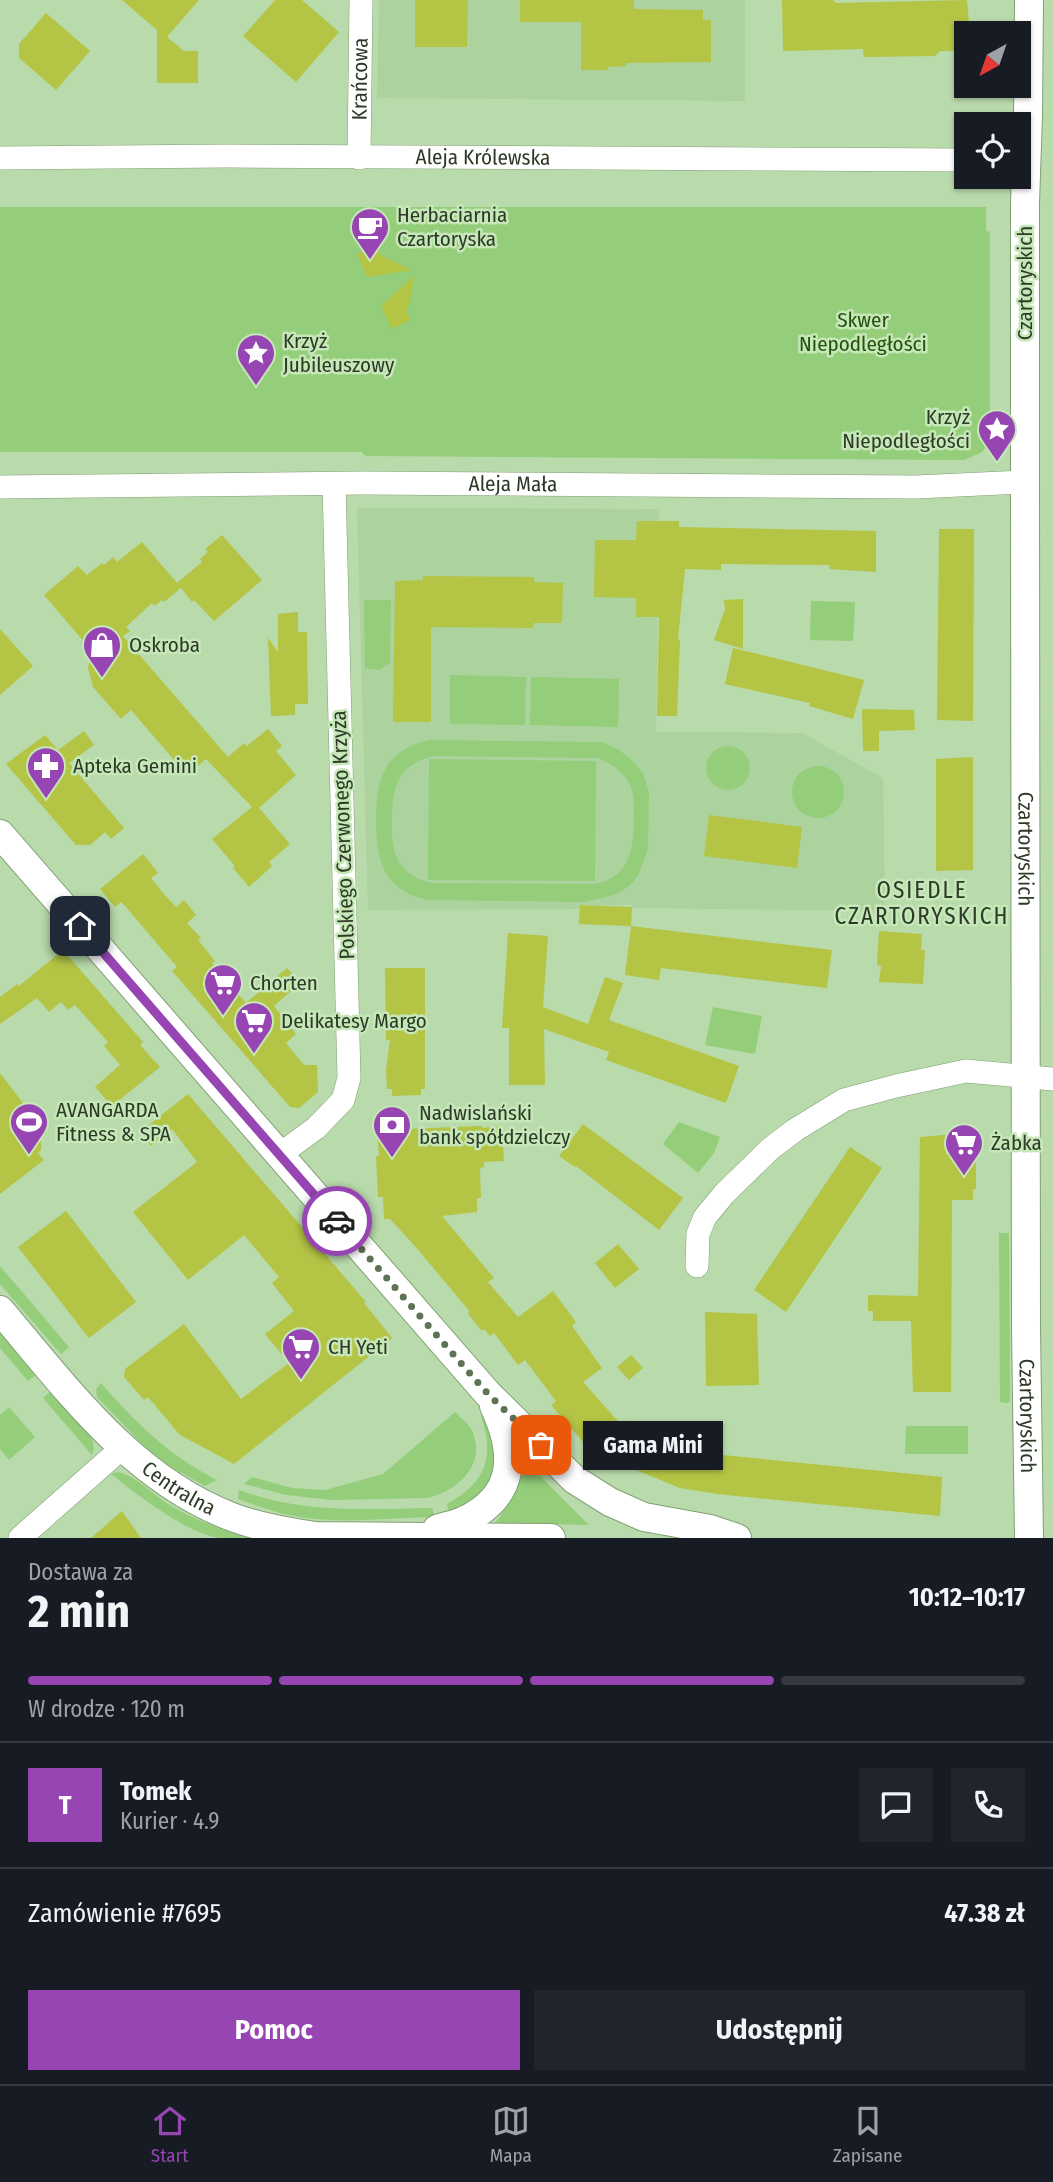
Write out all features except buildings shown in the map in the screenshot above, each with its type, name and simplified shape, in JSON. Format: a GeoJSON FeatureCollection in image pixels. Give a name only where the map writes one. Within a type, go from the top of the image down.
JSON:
{"type":"FeatureCollection","features":[{"type":"Feature","properties":{"kind":"main road","name":"Czartoryskich"},"geometry":{"type":"LineString","coordinates":[[1025,112],[1029,0]]}},
{"type":"Feature","properties":{"kind":"main road","name":"Czartoryskich"},"geometry":{"type":"LineString","coordinates":[[1023,189],[1029,1538]]}},
{"type":"Feature","properties":{"kind":"main road"},"geometry":{"type":"LineString","coordinates":[[0,834],[488,1394],[575,1480],[610,1503],[644,1517],[710,1529],[737,1538]]}},
{"type":"Feature","properties":{"kind":"main road","name":"Centralna"},"geometry":{"type":"LineString","coordinates":[[0,1310],[122,1448],[168,1484],[233,1518],[281,1531],[315,1536],[551,1538]]}},
{"type":"Feature","properties":{"kind":"main road"},"geometry":{"type":"LineString","coordinates":[[414,1537],[461,1522],[484,1510],[500,1490],[509,1469],[509,1447],[505,1428],[488,1394]]}},
{"type":"Feature","properties":{"kind":"street","name":"Krańcowa"},"geometry":{"type":"LineString","coordinates":[[359,158],[361,0]]}},
{"type":"Feature","properties":{"kind":"street","name":"Aleja Królewska"},"geometry":{"type":"LineString","coordinates":[[0,158],[228,156],[954,160]]}},
{"type":"Feature","properties":{"kind":"street","name":"Aleja Mała"},"geometry":{"type":"LineString","coordinates":[[0,487],[334,484],[916,486],[1025,482]]}},
{"type":"Feature","properties":{"kind":"street","name":"Polskiego Czerwonego Krzyża"},"geometry":{"type":"LineString","coordinates":[[279,1155],[316,1128],[343,1100],[349,1078],[334,484]]}},
{"type":"Feature","properties":{"kind":"street"},"geometry":{"type":"LineString","coordinates":[[697,1266],[698,1234],[705,1217],[724,1194],[770,1149],[844,1100],[966,1071],[1053,1079]]}},
{"type":"Feature","properties":{"kind":"street"},"geometry":{"type":"LineString","coordinates":[[20,1538],[122,1448]]}},
{"type":"Feature","properties":{"kind":"shaded area"},"geometry":{"type":"Polygon","coordinates":[[[379,0],[745,0],[745,101],[377,98],[379,0]]]}},
{"type":"Feature","properties":{"kind":"shaded area"},"geometry":{"type":"Polygon","coordinates":[[[357,508],[659,509],[656,732],[802,733],[883,778],[885,911],[632,908],[632,905],[580,905],[580,909],[368,910],[357,508]]]}},
{"type":"Feature","properties":{"kind":"green space","name":"Skwer Niepodległości"},"geometry":{"type":"Polygon","coordinates":[[[0,207],[986,207],[986,231],[990,232],[990,441],[982,452],[964,460],[365,456],[362,452],[0,452],[0,207]]]}},
{"type":"Feature","properties":{"kind":"green space"},"geometry":{"type":"Polygon","coordinates":[[[364,600],[391,600],[390,663],[379,670],[365,668],[364,600]]]}},
{"type":"Feature","properties":{"kind":"green space"},"geometry":{"type":"Polygon","coordinates":[[[811,601],[855,602],[853,641],[810,640],[811,601]]]}},
{"type":"Feature","properties":{"kind":"green space"},"geometry":{"type":"Polygon","coordinates":[[[450,675],[526,677],[525,725],[450,724],[450,675]]]}},
{"type":"Feature","properties":{"kind":"green space"},"geometry":{"type":"Polygon","coordinates":[[[531,677],[619,679],[618,727],[530,725],[531,677]]]}},
{"type":"Feature","properties":{"kind":"green space"},"geometry":{"type":"Polygon","coordinates":[[[429,740],[602,742],[619,750],[643,773],[649,792],[648,849],[638,876],[629,886],[614,895],[585,902],[427,900],[401,889],[385,872],[381,861],[376,807],[385,769],[401,751],[429,740]],[[433,756],[421,760],[404,772],[395,789],[392,833],[398,861],[410,874],[431,883],[596,884],[608,880],[623,868],[631,851],[634,800],[625,777],[597,758],[433,756]]]}},
{"type":"Feature","properties":{"kind":"green space"},"geometry":{"type":"Polygon","coordinates":[[[728,746],[744,752],[750,768],[744,784],[728,790],[712,784],[706,768],[712,752],[728,746]]]}},
{"type":"Feature","properties":{"kind":"green space"},"geometry":{"type":"Polygon","coordinates":[[[429,759],[596,761],[595,881],[428,880],[429,759]]]}},
{"type":"Feature","properties":{"kind":"green space"},"geometry":{"type":"Polygon","coordinates":[[[818,766],[828,768],[836,774],[842,782],[842,802],[836,810],[828,816],[818,818],[808,816],[800,810],[794,802],[792,792],[794,782],[800,774],[808,768],[818,766]]]}},
{"type":"Feature","properties":{"kind":"green space"},"geometry":{"type":"Polygon","coordinates":[[[713,1007],[762,1016],[755,1054],[705,1045],[713,1007]]]}},
{"type":"Feature","properties":{"kind":"green space"},"geometry":{"type":"Polygon","coordinates":[[[679,1122],[720,1137],[714,1153],[698,1173],[663,1144],[679,1122]]]}},
{"type":"Feature","properties":{"kind":"green space"},"geometry":{"type":"Polygon","coordinates":[[[999,1233],[1009,1233],[1010,1401],[1007,1403],[1000,1402],[999,1233]]]}},
{"type":"Feature","properties":{"kind":"green space"},"geometry":{"type":"Polygon","coordinates":[[[0,1266],[69,1347],[61,1354],[0,1284],[0,1266]]]}},
{"type":"Feature","properties":{"kind":"green space"},"geometry":{"type":"Polygon","coordinates":[[[0,1332],[36,1375],[28,1381],[0,1348],[0,1332]]]}},
{"type":"Feature","properties":{"kind":"green space"},"geometry":{"type":"Polygon","coordinates":[[[101,1383],[127,1412],[168,1449],[217,1480],[205,1486],[171,1467],[145,1447],[97,1397],[96,1389],[101,1383]]]}},
{"type":"Feature","properties":{"kind":"green space"},"geometry":{"type":"Polygon","coordinates":[[[51,1391],[92,1439],[92,1455],[43,1398],[51,1391]]]}},
{"type":"Feature","properties":{"kind":"green space"},"geometry":{"type":"Polygon","coordinates":[[[9,1407],[35,1437],[9,1460],[0,1449],[0,1415],[9,1407]]]}},
{"type":"Feature","properties":{"kind":"green space"},"geometry":{"type":"Polygon","coordinates":[[[455,1412],[473,1433],[475,1456],[466,1475],[439,1495],[428,1498],[332,1500],[286,1495],[244,1484],[252,1477],[292,1488],[325,1490],[383,1474],[455,1412]]]}},
{"type":"Feature","properties":{"kind":"green space"},"geometry":{"type":"Polygon","coordinates":[[[483,1413],[500,1463],[485,1494],[449,1515],[447,1504],[471,1487],[484,1468],[487,1444],[481,1416],[483,1413]]]}},
{"type":"Feature","properties":{"kind":"green space"},"geometry":{"type":"Polygon","coordinates":[[[906,1426],[968,1426],[968,1454],[905,1454],[906,1426]]]}},
{"type":"Feature","properties":{"kind":"green space"},"geometry":{"type":"Polygon","coordinates":[[[527,1463],[589,1525],[495,1523],[514,1495],[527,1463]]]}},
{"type":"Feature","properties":{"kind":"green space"},"geometry":{"type":"Polygon","coordinates":[[[118,1472],[137,1481],[185,1513],[247,1538],[220,1538],[193,1530],[111,1474],[118,1472]]]}},
{"type":"Feature","properties":{"kind":"green space"},"geometry":{"type":"Polygon","coordinates":[[[239,1490],[311,1507],[432,1508],[435,1517],[354,1520],[306,1518],[280,1513],[238,1499],[239,1490]]]}},
{"type":"Feature","properties":{"kind":"way so far"},"geometry":{"type":"LineString","coordinates":[[337,1221],[488,1394],[541,1445]]}},
{"type":"Feature","properties":{"kind":"place","name":"Herbaciarnia Czartoryska"},"geometry":{"type":"Point","coordinates":[370,261]}},
{"type":"Feature","properties":{"kind":"place","name":"Krzyż Jubileuszowy"},"geometry":{"type":"Point","coordinates":[256,387]}},
{"type":"Feature","properties":{"kind":"place","name":"Krzyż Niepodległości"},"geometry":{"type":"Point","coordinates":[997,463]}},
{"type":"Feature","properties":{"kind":"place","name":"Oskroba"},"geometry":{"type":"Point","coordinates":[102,679]}},
{"type":"Feature","properties":{"kind":"place","name":"Apteka Gemini"},"geometry":{"type":"Point","coordinates":[46,800]}},
{"type":"Feature","properties":{"kind":"place","name":"Chorten"},"geometry":{"type":"Point","coordinates":[223,1017]}},
{"type":"Feature","properties":{"kind":"place","name":"Delikatesy Margo"},"geometry":{"type":"Point","coordinates":[254,1055]}},
{"type":"Feature","properties":{"kind":"place","name":"AVANGARDA Fitness & SPA"},"geometry":{"type":"Point","coordinates":[29,1156]}},
{"type":"Feature","properties":{"kind":"place","name":"Nadwislański bank spółdzielczy"},"geometry":{"type":"Point","coordinates":[392,1159]}},
{"type":"Feature","properties":{"kind":"place","name":"Żabka"},"geometry":{"type":"Point","coordinates":[964,1177]}},
{"type":"Feature","properties":{"kind":"place","name":"CH Yeti"},"geometry":{"type":"Point","coordinates":[301,1381]}},
{"type":"Feature","properties":{"kind":"place","name":"Gama Mini"},"geometry":{"type":"Point","coordinates":[541,1445]}},
{"type":"Feature","properties":{"kind":"district","name":"OSIEDLE CZARTORYSKICH"},"geometry":{"type":"Point","coordinates":[922,903]}},
{"type":"Feature","properties":{"kind":"route"},"geometry":{"type":"LineString","coordinates":[[80,926],[337,1221]]}}]}
